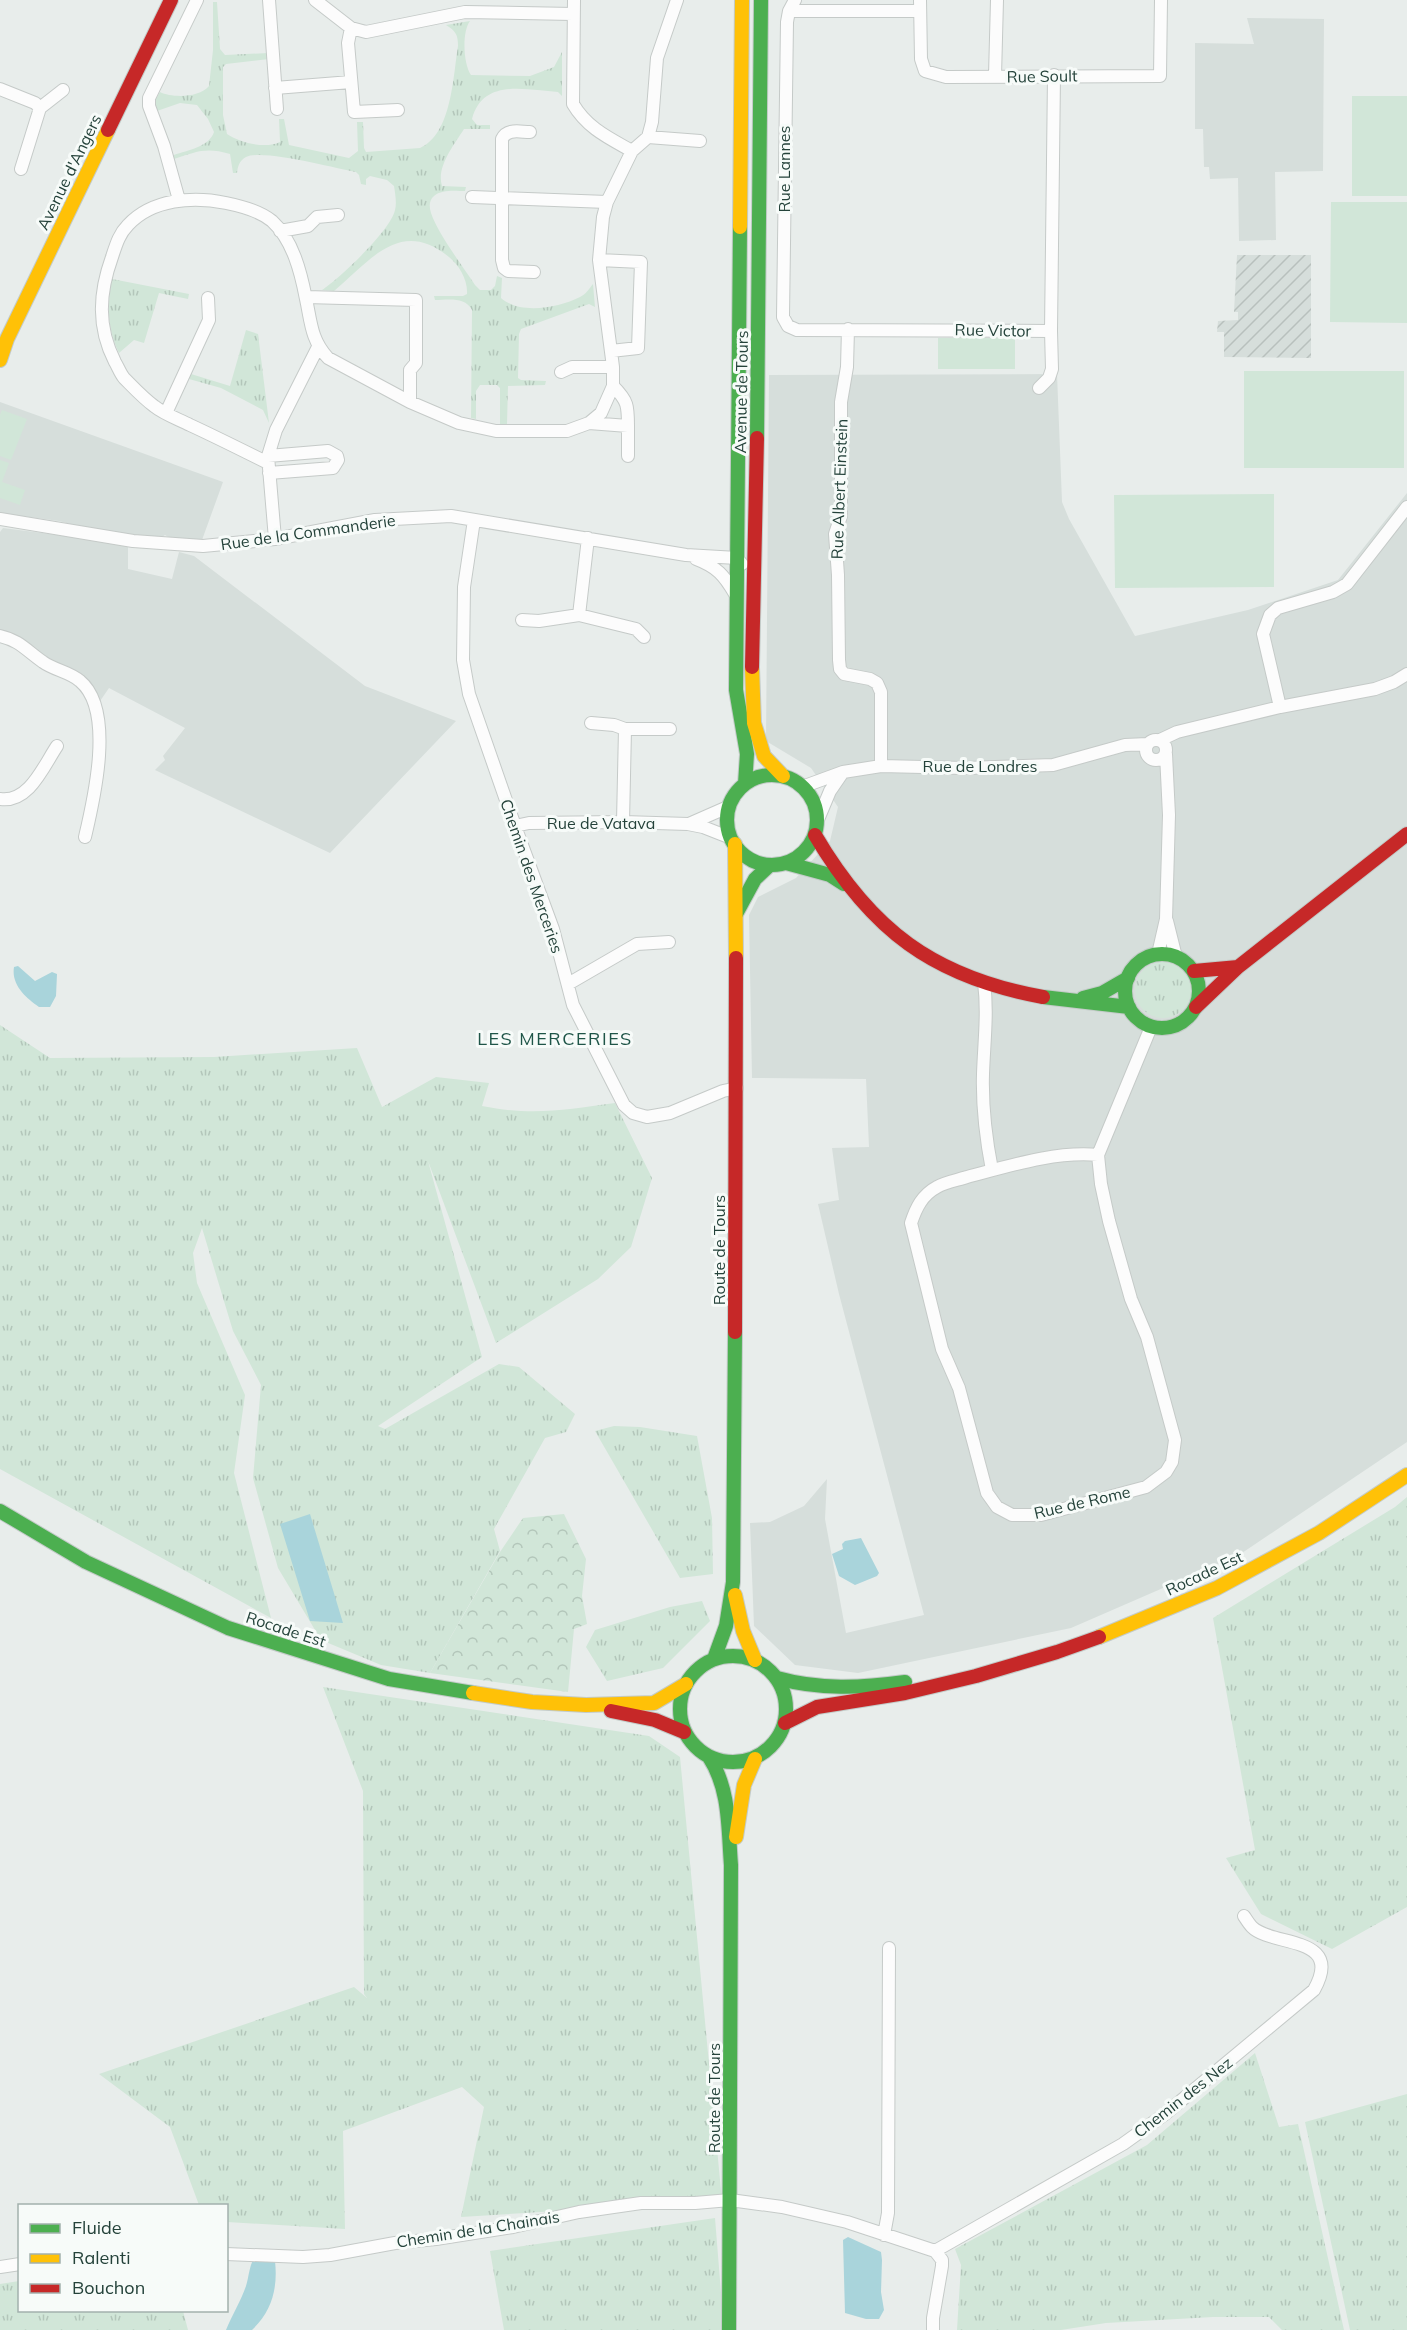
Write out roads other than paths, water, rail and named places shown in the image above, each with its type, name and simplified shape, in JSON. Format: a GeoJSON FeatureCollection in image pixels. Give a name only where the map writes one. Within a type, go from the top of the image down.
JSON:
{"type":"FeatureCollection","features":[{"type":"Feature","properties":{"kind":"main road","name":"Avenue d'Angers"},"geometry":{"type":"LineString","coordinates":[[0,360],[59,230],[171,0]]}},
{"type":"Feature","properties":{"kind":"main road","name":"Avenue de Tours"},"geometry":{"type":"LineString","coordinates":[[742,0],[736,690],[747,754],[745,784]]}},
{"type":"Feature","properties":{"kind":"main road","name":"Avenue de Tours"},"geometry":{"type":"LineString","coordinates":[[761,0],[753,723],[764,756],[783,776]]}},
{"type":"Feature","properties":{"kind":"main road"},"geometry":{"type":"LineString","coordinates":[[816,829],[808,847],[798,857],[786,863],[770,865],[751,860],[733,841],[728,827],[730,806],[736,794],[745,784],[763,776],[783,776],[802,787],[813,803],[816,829],[850,889]]}},
{"type":"Feature","properties":{"kind":"main road"},"geometry":{"type":"LineString","coordinates":[[1196,1006],[1239,967],[1407,834]]}},
{"type":"Feature","properties":{"kind":"main road","name":"Route de Tours"},"geometry":{"type":"LineString","coordinates":[[714,1659],[726,1626],[733,1582],[736,1088],[733,841]]}},
{"type":"Feature","properties":{"kind":"main road"},"geometry":{"type":"LineString","coordinates":[[786,863],[830,875],[850,889],[896,935],[917,951],[945,966],[984,982],[1057,999],[1129,1007]]}},
{"type":"Feature","properties":{"kind":"main road","name":"Route de Tours"},"geometry":{"type":"LineString","coordinates":[[734,918],[755,879],[770,865]]}},
{"type":"Feature","properties":{"kind":"main road"},"geometry":{"type":"LineString","coordinates":[[1073,1001],[1102,993],[1128,978],[1140,962],[1158,954],[1176,957],[1186,962],[1194,971],[1200,995],[1191,1015],[1174,1027],[1151,1027],[1134,1015],[1129,1007],[1126,997],[1128,978]]}},
{"type":"Feature","properties":{"kind":"main road"},"geometry":{"type":"LineString","coordinates":[[1194,971],[1239,967]]}},
{"type":"Feature","properties":{"kind":"main road","name":"Rocade Est"},"geometry":{"type":"LineString","coordinates":[[785,1723],[817,1707],[905,1693],[976,1676],[1095,1638],[1217,1588],[1319,1533],[1407,1474]]}},
{"type":"Feature","properties":{"kind":"main road","name":"Rocade Est"},"geometry":{"type":"LineString","coordinates":[[0,1511],[86,1562],[228,1628],[389,1679],[532,1702],[586,1705],[654,1703],[686,1684]]}},
{"type":"Feature","properties":{"kind":"main road","name":"Route de Tours"},"geometry":{"type":"LineString","coordinates":[[733,1582],[742,1631],[755,1660]]}},
{"type":"Feature","properties":{"kind":"main road"},"geometry":{"type":"LineString","coordinates":[[736,1656],[755,1660],[777,1678],[784,1692],[787,1708],[785,1723],[779,1738],[755,1759],[732,1763],[709,1757],[691,1742],[684,1732],[680,1716],[680,1700],[686,1684],[693,1674],[714,1659],[736,1656]]}},
{"type":"Feature","properties":{"kind":"main road","name":"Rocade Est"},"geometry":{"type":"LineString","coordinates":[[777,1678],[814,1688],[850,1688],[904,1682],[974,1669],[998,1668]]}},
{"type":"Feature","properties":{"kind":"main road","name":"Rocade Est"},"geometry":{"type":"LineString","coordinates":[[586,1705],[655,1720],[684,1732]]}},
{"type":"Feature","properties":{"kind":"main road","name":"Route de Tours"},"geometry":{"type":"LineString","coordinates":[[709,1757],[718,1771],[724,1788],[731,1865],[729,2330]]}},
{"type":"Feature","properties":{"kind":"main road","name":"Route de Tours"},"geometry":{"type":"LineString","coordinates":[[731,1865],[744,1785],[755,1759]]}},
{"type":"Feature","properties":{"kind":"street"},"geometry":{"type":"LineString","coordinates":[[179,200],[164,146],[149,105],[149,98],[197,0]]}},
{"type":"Feature","properties":{"kind":"street"},"geometry":{"type":"LineString","coordinates":[[269,0],[277,109]]}},
{"type":"Feature","properties":{"kind":"street"},"geometry":{"type":"LineString","coordinates":[[315,0],[351,28],[366,32],[464,6],[573,14]]}},
{"type":"Feature","properties":{"kind":"street"},"geometry":{"type":"LineString","coordinates":[[574,0],[573,104],[581,118],[592,128],[632,151]]}},
{"type":"Feature","properties":{"kind":"street"},"geometry":{"type":"LineString","coordinates":[[268,464],[154,407],[122,376],[107,346],[102,323],[104,280],[121,232],[141,214],[165,203],[179,200],[216,201],[237,205],[265,217],[280,231],[293,252],[306,297],[314,338],[318,347],[328,358],[411,402],[459,423],[496,431],[567,431],[589,423],[601,413],[613,386],[613,367],[599,260],[603,217],[607,201],[632,151],[648,137],[652,122],[657,58],[678,0]]}},
{"type":"Feature","properties":{"kind":"street"},"geometry":{"type":"LineString","coordinates":[[995,76],[997,0]]}},
{"type":"Feature","properties":{"kind":"street","name":"Rue Soult"},"geometry":{"type":"LineString","coordinates":[[920,5],[921,59],[925,71],[946,77],[1160,76],[1161,0]]}},
{"type":"Feature","properties":{"kind":"street","name":"Rue Lannes"},"geometry":{"type":"LineString","coordinates":[[788,326],[783,317],[784,115],[792,6],[920,5]]}},
{"type":"Feature","properties":{"kind":"street"},"geometry":{"type":"LineString","coordinates":[[351,28],[348,43],[354,112],[398,110]]}},
{"type":"Feature","properties":{"kind":"street","name":"Rue Victor"},"geometry":{"type":"LineString","coordinates":[[788,326],[797,330],[1051,331],[1054,75]]}},
{"type":"Feature","properties":{"kind":"street"},"geometry":{"type":"LineString","coordinates":[[275,88],[351,82]]}},
{"type":"Feature","properties":{"kind":"street"},"geometry":{"type":"LineString","coordinates":[[0,89],[35,103],[39,108]]}},
{"type":"Feature","properties":{"kind":"street"},"geometry":{"type":"LineString","coordinates":[[21,169],[39,108],[63,90]]}},
{"type":"Feature","properties":{"kind":"street"},"geometry":{"type":"LineString","coordinates":[[530,132],[508,131],[502,139],[502,200],[504,268],[508,271],[534,272]]}},
{"type":"Feature","properties":{"kind":"street"},"geometry":{"type":"LineString","coordinates":[[648,137],[700,141]]}},
{"type":"Feature","properties":{"kind":"street"},"geometry":{"type":"LineString","coordinates":[[472,197],[502,200],[607,201]]}},
{"type":"Feature","properties":{"kind":"street"},"geometry":{"type":"LineString","coordinates":[[280,231],[308,226],[316,217],[338,215]]}},
{"type":"Feature","properties":{"kind":"street"},"geometry":{"type":"LineString","coordinates":[[599,260],[640,262],[638,348],[611,351]]}},
{"type":"Feature","properties":{"kind":"street"},"geometry":{"type":"LineString","coordinates":[[306,297],[416,300],[416,363],[410,370],[411,402]]}},
{"type":"Feature","properties":{"kind":"street"},"geometry":{"type":"LineString","coordinates":[[166,413],[209,320],[208,298]]}},
{"type":"Feature","properties":{"kind":"street","name":"Rue Albert Einstein"},"geometry":{"type":"LineString","coordinates":[[848,329],[847,367],[841,402],[841,516],[835,534],[838,579],[838,660],[844,674],[870,679],[877,683],[881,692],[881,766]]}},
{"type":"Feature","properties":{"kind":"street"},"geometry":{"type":"LineString","coordinates":[[1039,387],[1049,378],[1052,369],[1051,331]]}},
{"type":"Feature","properties":{"kind":"street"},"geometry":{"type":"LineString","coordinates":[[275,539],[268,464],[276,430],[318,347]]}},
{"type":"Feature","properties":{"kind":"street"},"geometry":{"type":"LineString","coordinates":[[561,372],[572,367],[613,367]]}},
{"type":"Feature","properties":{"kind":"street"},"geometry":{"type":"LineString","coordinates":[[613,386],[624,397],[628,407],[628,456]]}},
{"type":"Feature","properties":{"kind":"street"},"geometry":{"type":"LineString","coordinates":[[589,423],[628,426]]}},
{"type":"Feature","properties":{"kind":"street"},"geometry":{"type":"LineString","coordinates":[[1280,707],[1263,634],[1270,615],[1278,608],[1333,592],[1347,584],[1407,507]]}},
{"type":"Feature","properties":{"kind":"street","name":"Rue de la Commanderie"},"geometry":{"type":"LineString","coordinates":[[0,519],[133,541],[203,546],[275,539],[375,520],[451,516],[686,555],[737,558]]}},
{"type":"Feature","properties":{"kind":"street","name":"Chemin des Merceries"},"geometry":{"type":"LineString","coordinates":[[474,520],[464,587],[463,660],[469,694],[554,929],[573,1005],[624,1105],[633,1113],[647,1117],[670,1113],[736,1088]]}},
{"type":"Feature","properties":{"kind":"street"},"geometry":{"type":"LineString","coordinates":[[579,615],[588,538]]}},
{"type":"Feature","properties":{"kind":"street","name":"Rue de la Commanderie"},"geometry":{"type":"LineString","coordinates":[[686,555],[715,567],[727,580],[737,597]]}},
{"type":"Feature","properties":{"kind":"street"},"geometry":{"type":"LineString","coordinates":[[737,558],[747,573],[749,584],[752,671]]}},
{"type":"Feature","properties":{"kind":"street"},"geometry":{"type":"LineString","coordinates":[[522,620],[539,621],[579,615],[636,629],[644,637]]}},
{"type":"Feature","properties":{"kind":"street"},"geometry":{"type":"LineString","coordinates":[[0,636],[12,639],[44,663],[80,680],[94,701],[99,738],[96,791],[85,837]]}},
{"type":"Feature","properties":{"kind":"street","name":"Rue de Londres"},"geometry":{"type":"LineString","coordinates":[[802,787],[843,772],[881,766],[965,768],[1053,765],[1132,744],[1157,751],[1195,728],[1280,707],[1375,689],[1407,674]]}},
{"type":"Feature","properties":{"kind":"street"},"geometry":{"type":"LineString","coordinates":[[591,723],[614,725],[625,729],[670,729]]}},
{"type":"Feature","properties":{"kind":"street"},"geometry":{"type":"LineString","coordinates":[[623,822],[625,729]]}},
{"type":"Feature","properties":{"kind":"street"},"geometry":{"type":"LineString","coordinates":[[0,799],[16,798],[28,790],[57,746]]}},
{"type":"Feature","properties":{"kind":"street"},"geometry":{"type":"LineString","coordinates":[[1157,751],[1168,790],[1167,920],[1176,957]]}},
{"type":"Feature","properties":{"kind":"street"},"geometry":{"type":"LineString","coordinates":[[816,829],[830,791],[843,772]]}},
{"type":"Feature","properties":{"kind":"street","name":"Rue de Vatava"},"geometry":{"type":"LineString","coordinates":[[688,824],[730,806]]}},
{"type":"Feature","properties":{"kind":"street","name":"Rue de Vatava"},"geometry":{"type":"LineString","coordinates":[[515,826],[529,823],[688,824],[703,827],[733,841]]}},
{"type":"Feature","properties":{"kind":"street"},"geometry":{"type":"LineString","coordinates":[[1158,954],[1167,920]]}},
{"type":"Feature","properties":{"kind":"street"},"geometry":{"type":"LineString","coordinates":[[568,984],[637,944],[669,942]]}},
{"type":"Feature","properties":{"kind":"street"},"geometry":{"type":"LineString","coordinates":[[984,982],[987,1003],[983,1075],[984,1106],[986,1137],[992,1170]]}},
{"type":"Feature","properties":{"kind":"street","name":"Rue de Rome"},"geometry":{"type":"LineString","coordinates":[[1098,1155],[1062,1155],[992,1170],[938,1186],[924,1196],[910,1223],[942,1349],[959,1388],[987,1493],[997,1507],[1012,1515],[1041,1515],[1146,1487],[1166,1472],[1172,1462],[1175,1440],[1147,1336],[1131,1299],[1109,1221],[1101,1184],[1098,1155],[1151,1027]]}},
{"type":"Feature","properties":{"kind":"street","name":"Chemin des Nez"},"geometry":{"type":"LineString","coordinates":[[935,2251],[1123,2144],[1165,2114],[1314,1990],[1321,1978],[1322,1965],[1319,1958],[1296,1942],[1252,1929],[1244,1916]]}},
{"type":"Feature","properties":{"kind":"street"},"geometry":{"type":"LineString","coordinates":[[884,2235],[888,2213],[889,1948]]}},
{"type":"Feature","properties":{"kind":"street","name":"Chemin de la Chainais"},"geometry":{"type":"LineString","coordinates":[[228,2254],[303,2257],[330,2255],[395,2243],[513,2227],[579,2212],[641,2203],[695,2203],[730,2200],[782,2206],[847,2222],[935,2251]]}},
{"type":"Feature","properties":{"kind":"street"},"geometry":{"type":"LineString","coordinates":[[933,2330],[942,2266],[942,2260],[935,2251]]}},
{"type":"Feature","properties":{"kind":"street"},"geometry":{"type":"LineString","coordinates":[[0,2267],[18,2264]]}},
{"type":"Feature","properties":{"kind":"water"},"geometry":{"type":"Polygon","coordinates":[[[18,966],[35,981],[52,972],[57,974],[56,996],[50,1007],[39,1007],[20,990],[14,974],[14,967],[18,966]]]}},
{"type":"Feature","properties":{"kind":"water"},"geometry":{"type":"Polygon","coordinates":[[[310,1514],[343,1623],[310,1621],[280,1524],[310,1514]]]}},
{"type":"Feature","properties":{"kind":"water"},"geometry":{"type":"Polygon","coordinates":[[[861,1538],[879,1573],[855,1585],[839,1576],[832,1554],[843,1549],[842,1544],[845,1541],[861,1538]]]}},
{"type":"Feature","properties":{"kind":"water"},"geometry":{"type":"Polygon","coordinates":[[[848,2237],[881,2252],[881,2292],[884,2310],[879,2319],[866,2319],[845,2313],[843,2240],[848,2237]]]}},
{"type":"Feature","properties":{"kind":"water"},"geometry":{"type":"Polygon","coordinates":[[[254,2258],[275,2261],[274,2290],[269,2307],[252,2330],[226,2330],[244,2292],[254,2258]]]}},
{"type":"Feature","properties":{"kind":"district","name":"LES MERCERIES"},"geometry":{"type":"Point","coordinates":[555,1038]}}]}
